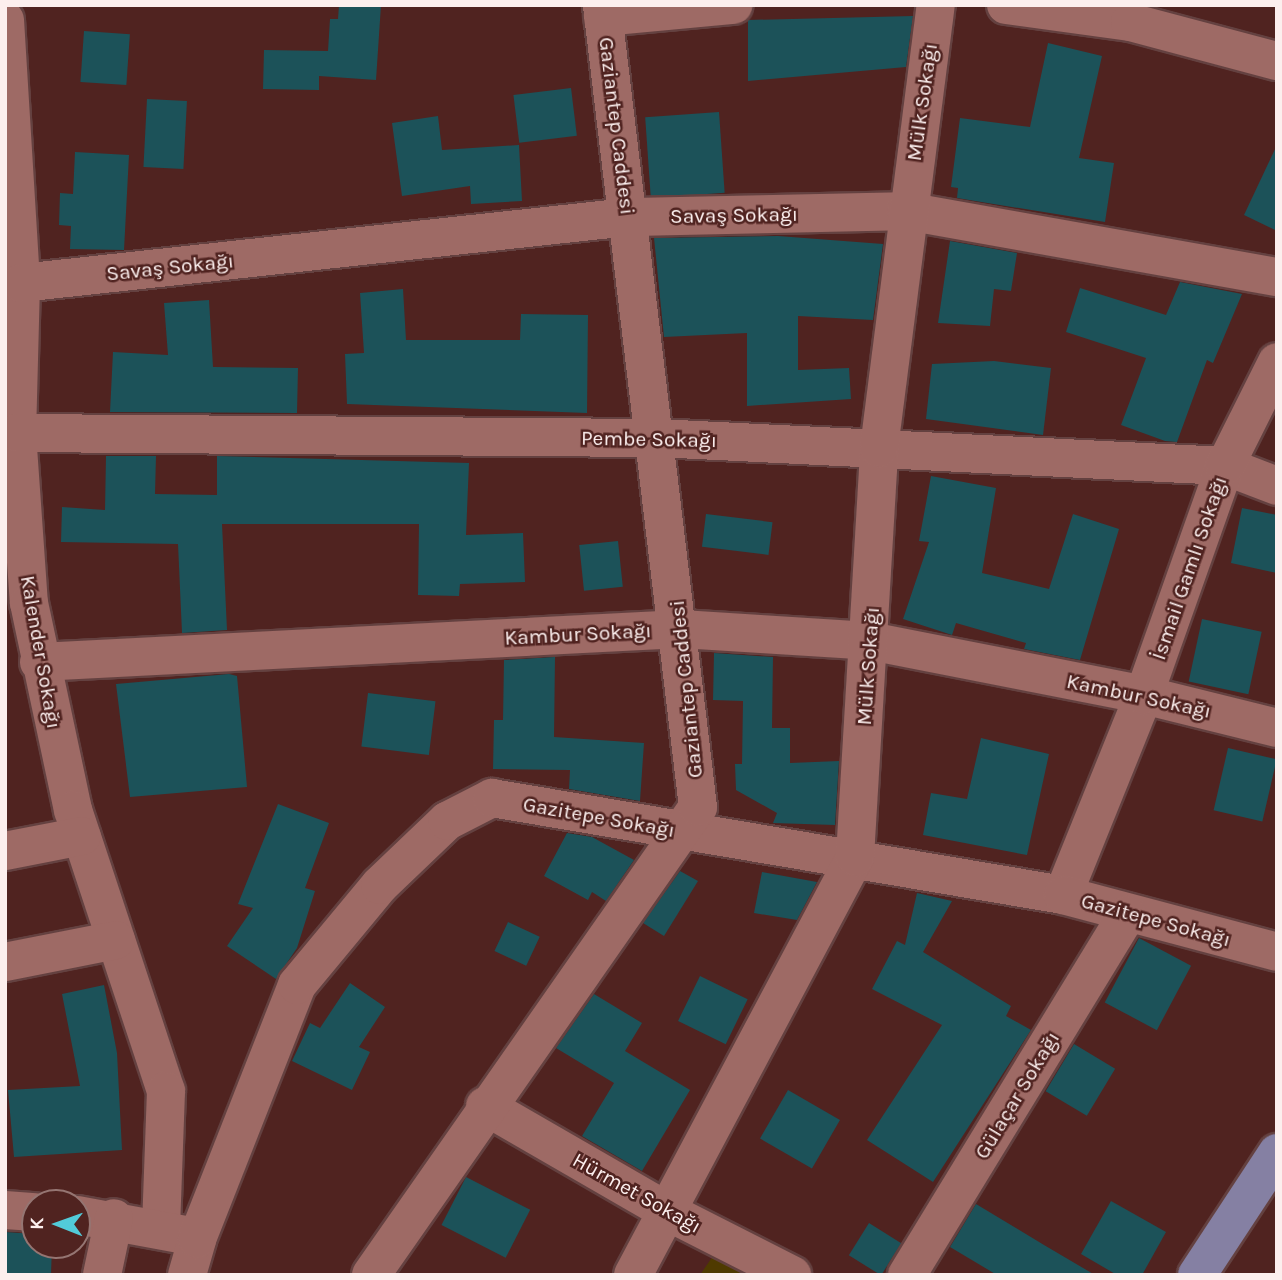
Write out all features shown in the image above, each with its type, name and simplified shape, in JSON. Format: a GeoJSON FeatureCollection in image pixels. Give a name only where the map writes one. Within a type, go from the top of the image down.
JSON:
{"type":"FeatureCollection","features":[{"type":"Feature","properties":{"kind":"main road"},"geometry":{"type":"LineString","coordinates":[[1197,1275],[1277,1153]]}},
{"type":"Feature","properties":{"kind":"street"},"geometry":{"type":"LineString","coordinates":[[603,11],[733,5]]}},
{"type":"Feature","properties":{"kind":"street","name":"Mülk Sokağı"},"geometry":{"type":"LineString","coordinates":[[633,1275],[670,1213],[855,857],[870,641],[879,448],[906,211],[936,5]]}},
{"type":"Feature","properties":{"kind":"street"},"geometry":{"type":"LineString","coordinates":[[1006,5],[1130,22],[1277,61]]}},
{"type":"Feature","properties":{"kind":"street","name":"Gaziantep Caddesi"},"geometry":{"type":"LineString","coordinates":[[371,1275],[485,1107],[683,832],[698,807],[681,629],[603,11]]}},
{"type":"Feature","properties":{"kind":"street","name":"Kalender Sokağı"},"geometry":{"type":"LineString","coordinates":[[5,20],[20,283],[17,433],[29,603],[39,662],[82,836],[166,1090],[179,1233]]}},
{"type":"Feature","properties":{"kind":"street","name":"Savaş Sokağı"},"geometry":{"type":"LineString","coordinates":[[20,283],[629,217],[906,211],[1277,277]]}},
{"type":"Feature","properties":{"kind":"street","name":"İsmail Gamlı Sokağı"},"geometry":{"type":"LineString","coordinates":[[1063,895],[1144,695],[1225,466],[1277,362]]}},
{"type":"Feature","properties":{"kind":"street","name":"Pembe Sokağı"},"geometry":{"type":"LineString","coordinates":[[17,433],[657,438],[1225,466],[1277,486]]}},
{"type":"Feature","properties":{"kind":"street","name":"Kambur Sokağı"},"geometry":{"type":"LineString","coordinates":[[39,662],[681,629],[870,641],[1144,695],[1277,728]]}},
{"type":"Feature","properties":{"kind":"street","name":"Gazitepe Sokağı"},"geometry":{"type":"LineString","coordinates":[[187,1275],[179,1233],[298,985],[380,885],[447,821],[492,798],[683,832],[855,857],[1063,895],[1127,915],[1277,951]]}},
{"type":"Feature","properties":{"kind":"street"},"geometry":{"type":"LineString","coordinates":[[5,851],[82,836]]}},
{"type":"Feature","properties":{"kind":"street","name":"Gülaçar Sokağı"},"geometry":{"type":"LineString","coordinates":[[907,1275],[1127,915]]}},
{"type":"Feature","properties":{"kind":"street"},"geometry":{"type":"LineString","coordinates":[[5,962],[116,940]]}},
{"type":"Feature","properties":{"kind":"street","name":"Hürmet Sokağı"},"geometry":{"type":"LineString","coordinates":[[485,1107],[670,1213],[792,1275]]}},
{"type":"Feature","properties":{"kind":"street"},"geometry":{"type":"LineString","coordinates":[[102,1275],[95,1217],[179,1233]]}},
{"type":"Feature","properties":{"kind":"shaded area"},"geometry":{"type":"Polygon","coordinates":[[[715,1253],[759,1275],[700,1275],[715,1253]]]}},
{"type":"Feature","properties":{"kind":"building"},"geometry":{"type":"Polygon","coordinates":[[[339,5],[381,5],[376,80],[319,76],[319,90],[263,89],[264,50],[328,51],[330,19],[338,19],[339,5]]]}},
{"type":"Feature","properties":{"kind":"building"},"geometry":{"type":"Polygon","coordinates":[[[913,16],[906,67],[748,81],[748,20],[913,16]]]}},
{"type":"Feature","properties":{"kind":"building"},"geometry":{"type":"Polygon","coordinates":[[[84,31],[130,34],[126,85],[80,82],[84,31]]]}},
{"type":"Feature","properties":{"kind":"building"},"geometry":{"type":"Polygon","coordinates":[[[1048,43],[1102,56],[1079,158],[1114,163],[1105,222],[957,198],[958,188],[951,187],[960,118],[1030,127],[1048,43]]]}},
{"type":"Feature","properties":{"kind":"building"},"geometry":{"type":"Polygon","coordinates":[[[571,88],[577,136],[519,143],[513,95],[571,88]]]}},
{"type":"Feature","properties":{"kind":"building"},"geometry":{"type":"Polygon","coordinates":[[[147,99],[187,101],[183,169],[143,167],[147,99]]]}},
{"type":"Feature","properties":{"kind":"building"},"geometry":{"type":"Polygon","coordinates":[[[719,112],[725,193],[651,198],[645,117],[719,112]]]}},
{"type":"Feature","properties":{"kind":"building"},"geometry":{"type":"Polygon","coordinates":[[[438,116],[442,150],[519,145],[522,201],[471,204],[470,186],[402,196],[392,123],[438,116]]]}},
{"type":"Feature","properties":{"kind":"building"},"geometry":{"type":"Polygon","coordinates":[[[1277,145],[1277,231],[1244,215],[1277,145]]]}},
{"type":"Feature","properties":{"kind":"building"},"geometry":{"type":"Polygon","coordinates":[[[75,152],[129,155],[124,250],[70,249],[71,226],[59,225],[60,193],[73,194],[75,152]]]}},
{"type":"Feature","properties":{"kind":"building"},"geometry":{"type":"Polygon","coordinates":[[[778,236],[883,244],[873,320],[798,316],[798,370],[849,368],[851,399],[747,406],[747,333],[664,337],[654,238],[778,236]]]}},
{"type":"Feature","properties":{"kind":"building"},"geometry":{"type":"Polygon","coordinates":[[[950,241],[1017,253],[1011,291],[994,289],[990,326],[938,323],[950,241]]]}},
{"type":"Feature","properties":{"kind":"building"},"geometry":{"type":"Polygon","coordinates":[[[1180,282],[1242,294],[1213,363],[1207,360],[1177,442],[1165,441],[1121,425],[1146,358],[1066,332],[1080,288],[1166,315],[1180,282]]]}},
{"type":"Feature","properties":{"kind":"building"},"geometry":{"type":"Polygon","coordinates":[[[403,289],[406,340],[520,340],[521,314],[588,315],[587,413],[347,404],[345,354],[364,353],[360,293],[403,289]]]}},
{"type":"Feature","properties":{"kind":"building"},"geometry":{"type":"Polygon","coordinates":[[[209,300],[213,367],[298,368],[297,413],[110,412],[113,352],[168,355],[164,303],[209,300]]]}},
{"type":"Feature","properties":{"kind":"building"},"geometry":{"type":"Polygon","coordinates":[[[994,361],[1051,368],[1043,435],[926,419],[932,364],[994,361]]]}},
{"type":"Feature","properties":{"kind":"building"},"geometry":{"type":"Polygon","coordinates":[[[106,456],[156,456],[155,494],[217,495],[217,456],[469,463],[466,535],[523,533],[525,582],[460,584],[459,596],[418,595],[419,524],[222,524],[227,630],[182,633],[178,544],[61,542],[62,507],[105,510],[106,456]]]}},
{"type":"Feature","properties":{"kind":"building"},"geometry":{"type":"Polygon","coordinates":[[[931,476],[996,488],[982,573],[1049,589],[1073,514],[1119,529],[1080,660],[1024,649],[1026,643],[956,623],[952,635],[903,619],[929,542],[919,541],[931,476]]]}},
{"type":"Feature","properties":{"kind":"building"},"geometry":{"type":"Polygon","coordinates":[[[1242,508],[1277,515],[1277,573],[1231,563],[1242,508]]]}},
{"type":"Feature","properties":{"kind":"building"},"geometry":{"type":"Polygon","coordinates":[[[706,514],[773,522],[768,555],[702,547],[706,514]]]}},
{"type":"Feature","properties":{"kind":"building"},"geometry":{"type":"Polygon","coordinates":[[[618,541],[623,587],[584,591],[579,545],[618,541]]]}},
{"type":"Feature","properties":{"kind":"building"},"geometry":{"type":"Polygon","coordinates":[[[1202,619],[1262,632],[1248,694],[1189,682],[1202,619]]]}},
{"type":"Feature","properties":{"kind":"building"},"geometry":{"type":"Polygon","coordinates":[[[714,653],[773,657],[772,728],[790,728],[790,763],[839,761],[835,825],[773,823],[777,813],[736,790],[735,764],[742,764],[743,701],[713,700],[714,653]]]}},
{"type":"Feature","properties":{"kind":"building"},"geometry":{"type":"Polygon","coordinates":[[[555,657],[554,737],[644,743],[640,801],[569,789],[570,770],[493,769],[494,720],[503,720],[504,660],[555,657]]]}},
{"type":"Feature","properties":{"kind":"building"},"geometry":{"type":"Polygon","coordinates":[[[229,674],[237,676],[247,787],[130,797],[116,684],[229,674]]]}},
{"type":"Feature","properties":{"kind":"building"},"geometry":{"type":"Polygon","coordinates":[[[368,693],[435,701],[429,755],[361,747],[368,693]]]}},
{"type":"Feature","properties":{"kind":"building"},"geometry":{"type":"Polygon","coordinates":[[[981,738],[1049,754],[1027,855],[923,835],[931,793],[967,799],[981,738]]]}},
{"type":"Feature","properties":{"kind":"building"},"geometry":{"type":"Polygon","coordinates":[[[1228,748],[1277,759],[1262,822],[1214,810],[1228,748]]]}},
{"type":"Feature","properties":{"kind":"building"},"geometry":{"type":"Polygon","coordinates":[[[278,804],[329,823],[305,888],[315,891],[297,948],[276,979],[227,946],[253,908],[238,904],[278,804]]]}},
{"type":"Feature","properties":{"kind":"building"},"geometry":{"type":"Polygon","coordinates":[[[567,833],[592,837],[634,860],[606,901],[592,892],[588,900],[544,876],[567,833]]]}},
{"type":"Feature","properties":{"kind":"building"},"geometry":{"type":"Polygon","coordinates":[[[680,871],[698,881],[664,936],[643,923],[680,871]]]}},
{"type":"Feature","properties":{"kind":"building"},"geometry":{"type":"Polygon","coordinates":[[[762,872],[817,882],[797,920],[754,913],[762,872]]]}},
{"type":"Feature","properties":{"kind":"building"},"geometry":{"type":"Polygon","coordinates":[[[917,893],[952,901],[923,952],[1011,1006],[1006,1016],[1031,1030],[933,1182],[867,1140],[942,1025],[872,989],[897,941],[905,945],[917,893]]]}},
{"type":"Feature","properties":{"kind":"building"},"geometry":{"type":"Polygon","coordinates":[[[508,922],[540,937],[526,966],[494,951],[508,922]]]}},
{"type":"Feature","properties":{"kind":"building"},"geometry":{"type":"Polygon","coordinates":[[[1139,938],[1191,966],[1157,1030],[1105,1002],[1139,938]]]}},
{"type":"Feature","properties":{"kind":"building"},"geometry":{"type":"Polygon","coordinates":[[[700,976],[748,999],[726,1044],[678,1021],[700,976]]]}},
{"type":"Feature","properties":{"kind":"building"},"geometry":{"type":"Polygon","coordinates":[[[350,983],[385,1007],[359,1047],[370,1052],[352,1090],[292,1061],[310,1023],[320,1028],[350,983]]]}},
{"type":"Feature","properties":{"kind":"building"},"geometry":{"type":"Polygon","coordinates":[[[104,985],[117,1053],[122,1150],[14,1157],[8,1090],[80,1086],[62,994],[104,985]]]}},
{"type":"Feature","properties":{"kind":"building"},"geometry":{"type":"Polygon","coordinates":[[[594,994],[642,1023],[625,1051],[690,1090],[642,1171],[582,1136],[614,1083],[556,1048],[594,994]]]}},
{"type":"Feature","properties":{"kind":"building"},"geometry":{"type":"Polygon","coordinates":[[[1074,1044],[1115,1069],[1087,1116],[1046,1091],[1074,1044]]]}},
{"type":"Feature","properties":{"kind":"building"},"geometry":{"type":"Polygon","coordinates":[[[788,1090],[840,1120],[812,1168],[760,1138],[788,1090]]]}},
{"type":"Feature","properties":{"kind":"building"},"geometry":{"type":"Polygon","coordinates":[[[466,1177],[530,1210],[506,1258],[441,1225],[466,1177]]]}},
{"type":"Feature","properties":{"kind":"building"},"geometry":{"type":"Polygon","coordinates":[[[1111,1201],[1166,1232],[1142,1275],[1117,1275],[1081,1254],[1111,1201]]]}},
{"type":"Feature","properties":{"kind":"building"},"geometry":{"type":"Polygon","coordinates":[[[976,1204],[1095,1275],[997,1275],[950,1247],[976,1204]]]}},
{"type":"Feature","properties":{"kind":"building"},"geometry":{"type":"Polygon","coordinates":[[[869,1223],[901,1243],[881,1275],[849,1255],[869,1223]]]}},
{"type":"Feature","properties":{"kind":"building"},"geometry":{"type":"Polygon","coordinates":[[[5,1232],[21,1233],[21,1259],[52,1259],[51,1275],[5,1275],[5,1232]]]}}]}
